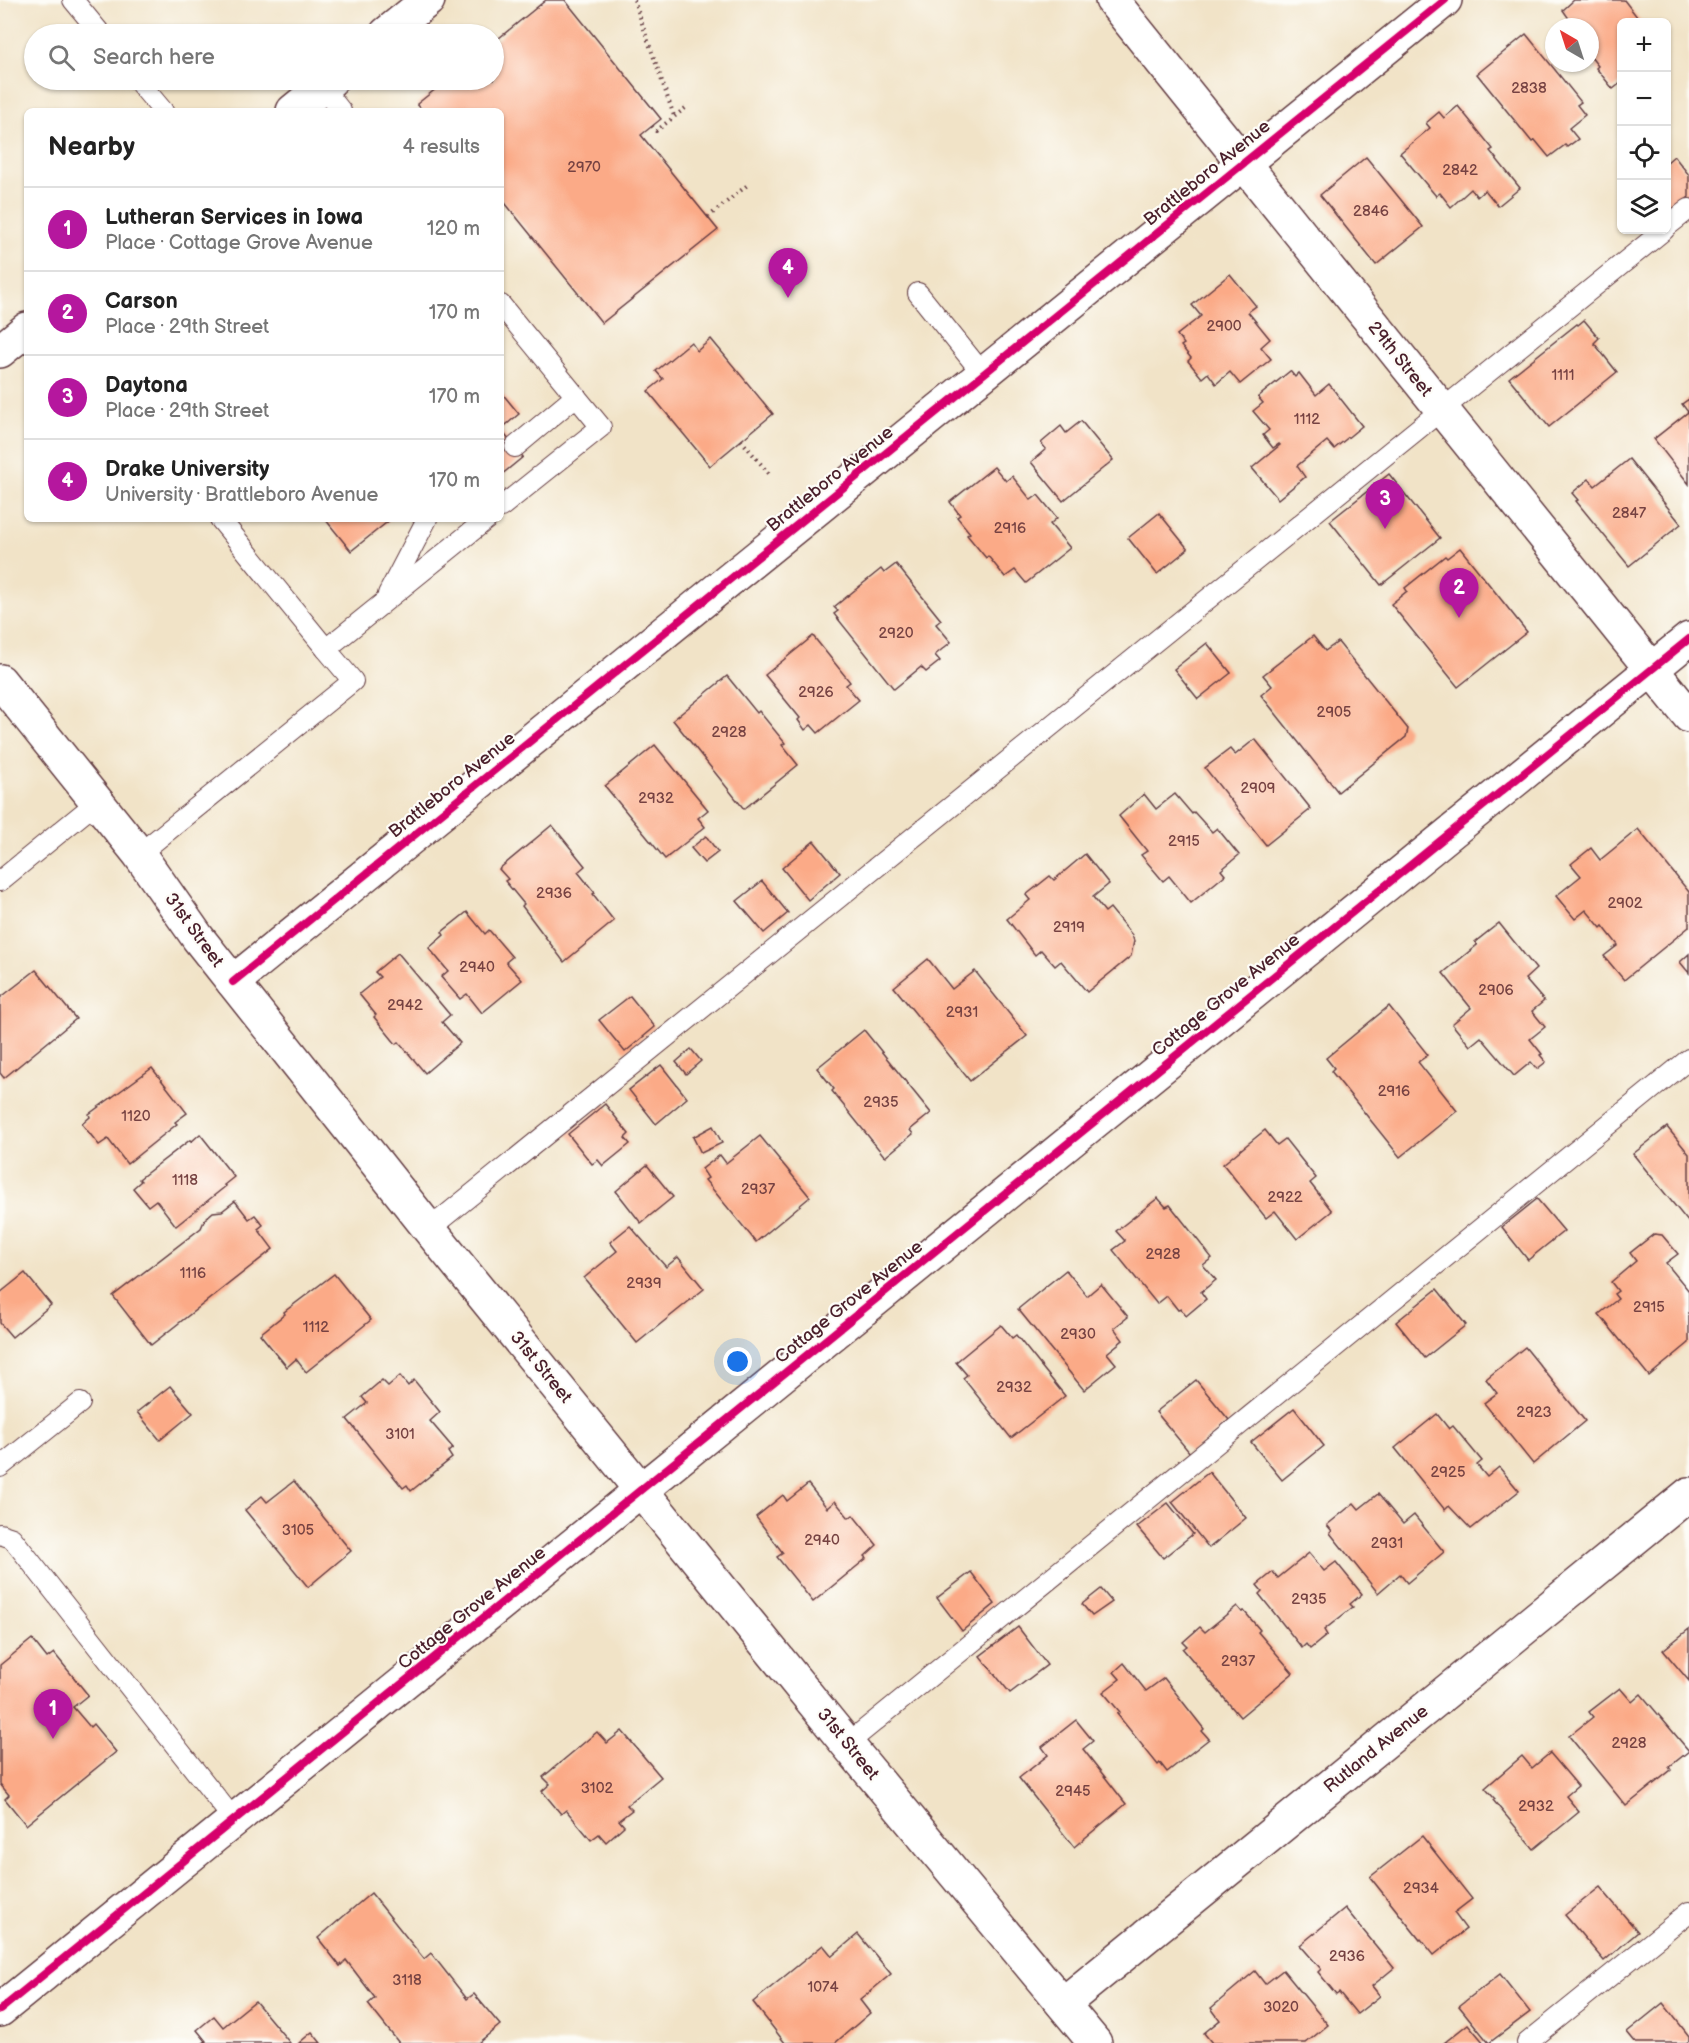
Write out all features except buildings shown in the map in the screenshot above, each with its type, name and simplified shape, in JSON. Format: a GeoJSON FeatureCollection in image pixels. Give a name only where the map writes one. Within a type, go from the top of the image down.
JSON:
{"type":"FeatureCollection","features":[{"type":"Feature","properties":{"kind":"street"},"geometry":{"type":"LineString","coordinates":[[398,24],[428,0]]}},
{"type":"Feature","properties":{"kind":"street","name":"29th Street"},"geometry":{"type":"LineString","coordinates":[[1112,0],[1689,717]]}},
{"type":"Feature","properties":{"kind":"street","name":"Brattleboro Avenue"},"geometry":{"type":"LineString","coordinates":[[233,982],[1445,0]]}},
{"type":"Feature","properties":{"kind":"street"},"geometry":{"type":"LineString","coordinates":[[299,108],[331,93]]}},
{"type":"Feature","properties":{"kind":"street"},"geometry":{"type":"LineString","coordinates":[[0,351],[24,331]]}},
{"type":"Feature","properties":{"kind":"street","name":"Cottage Grove Avenue"},"geometry":{"type":"LineString","coordinates":[[0,2010],[1689,639]]}},
{"type":"Feature","properties":{"kind":"street","name":"31st Street"},"geometry":{"type":"LineString","coordinates":[[0,681],[140,854],[198,938],[429,1229],[847,1744],[1095,2043]]}},
{"type":"Feature","properties":{"kind":"street","name":"Rutland Avenue"},"geometry":{"type":"LineString","coordinates":[[1063,2004],[1689,1494]]}},
{"type":"Feature","properties":{"kind":"lane"},"geometry":{"type":"LineString","coordinates":[[73,0],[93,24]]}},
{"type":"Feature","properties":{"kind":"lane"},"geometry":{"type":"LineString","coordinates":[[145,90],[160,108]]}},
{"type":"Feature","properties":{"kind":"lane"},"geometry":{"type":"LineString","coordinates":[[1671,223],[1689,209]]}},
{"type":"Feature","properties":{"kind":"lane"},"geometry":{"type":"LineString","coordinates":[[429,1229],[1658,234]]}},
{"type":"Feature","properties":{"kind":"lane"},"geometry":{"type":"LineString","coordinates":[[918,293],[983,374]]}},
{"type":"Feature","properties":{"kind":"lane"},"geometry":{"type":"LineString","coordinates":[[504,309],[601,427],[504,505]]}},
{"type":"Feature","properties":{"kind":"lane"},"geometry":{"type":"LineString","coordinates":[[515,447],[576,396]]}},
{"type":"Feature","properties":{"kind":"lane"},"geometry":{"type":"LineString","coordinates":[[140,854],[353,681],[222,522]]}},
{"type":"Feature","properties":{"kind":"lane"},"geometry":{"type":"LineString","coordinates":[[384,602],[425,522]]}},
{"type":"Feature","properties":{"kind":"lane"},"geometry":{"type":"LineString","coordinates":[[326,649],[483,522]]}},
{"type":"Feature","properties":{"kind":"lane"},"geometry":{"type":"LineString","coordinates":[[0,881],[97,802]]}},
{"type":"Feature","properties":{"kind":"lane"},"geometry":{"type":"LineString","coordinates":[[847,1744],[1689,1059]]}},
{"type":"Feature","properties":{"kind":"lane"},"geometry":{"type":"LineString","coordinates":[[0,1467],[80,1403]]}},
{"type":"Feature","properties":{"kind":"lane"},"geometry":{"type":"LineString","coordinates":[[0,1534],[12,1538],[234,1820]]}},
{"type":"Feature","properties":{"kind":"lane"},"geometry":{"type":"LineString","coordinates":[[1527,2043],[1689,1912]]}},
{"type":"Feature","properties":{"kind":"path"},"geometry":{"type":"LineString","coordinates":[[634,0],[674,116]]}},
{"type":"Feature","properties":{"kind":"path"},"geometry":{"type":"LineString","coordinates":[[652,126],[656,130],[688,106]]}},
{"type":"Feature","properties":{"kind":"path"},"geometry":{"type":"LineString","coordinates":[[708,217],[750,183]]}},
{"type":"Feature","properties":{"kind":"path"},"geometry":{"type":"LineString","coordinates":[[741,440],[770,476]]}},
{"type":"Feature","properties":{"kind":"cycle path"},"geometry":{"type":"LineString","coordinates":[[233,982],[1445,0]]}},
{"type":"Feature","properties":{"kind":"cycle path"},"geometry":{"type":"LineString","coordinates":[[0,2010],[1689,639]]}},
{"type":"Feature","properties":{"kind":"place","name":"Drake University"},"geometry":{"type":"Point","coordinates":[788,298]}},
{"type":"Feature","properties":{"kind":"place","name":"Daytona"},"geometry":{"type":"Point","coordinates":[1385,529]}},
{"type":"Feature","properties":{"kind":"place","name":"Carson"},"geometry":{"type":"Point","coordinates":[1459,618]}},
{"type":"Feature","properties":{"kind":"place","name":"Lutheran Services in Iowa"},"geometry":{"type":"Point","coordinates":[53,1739]}}]}
